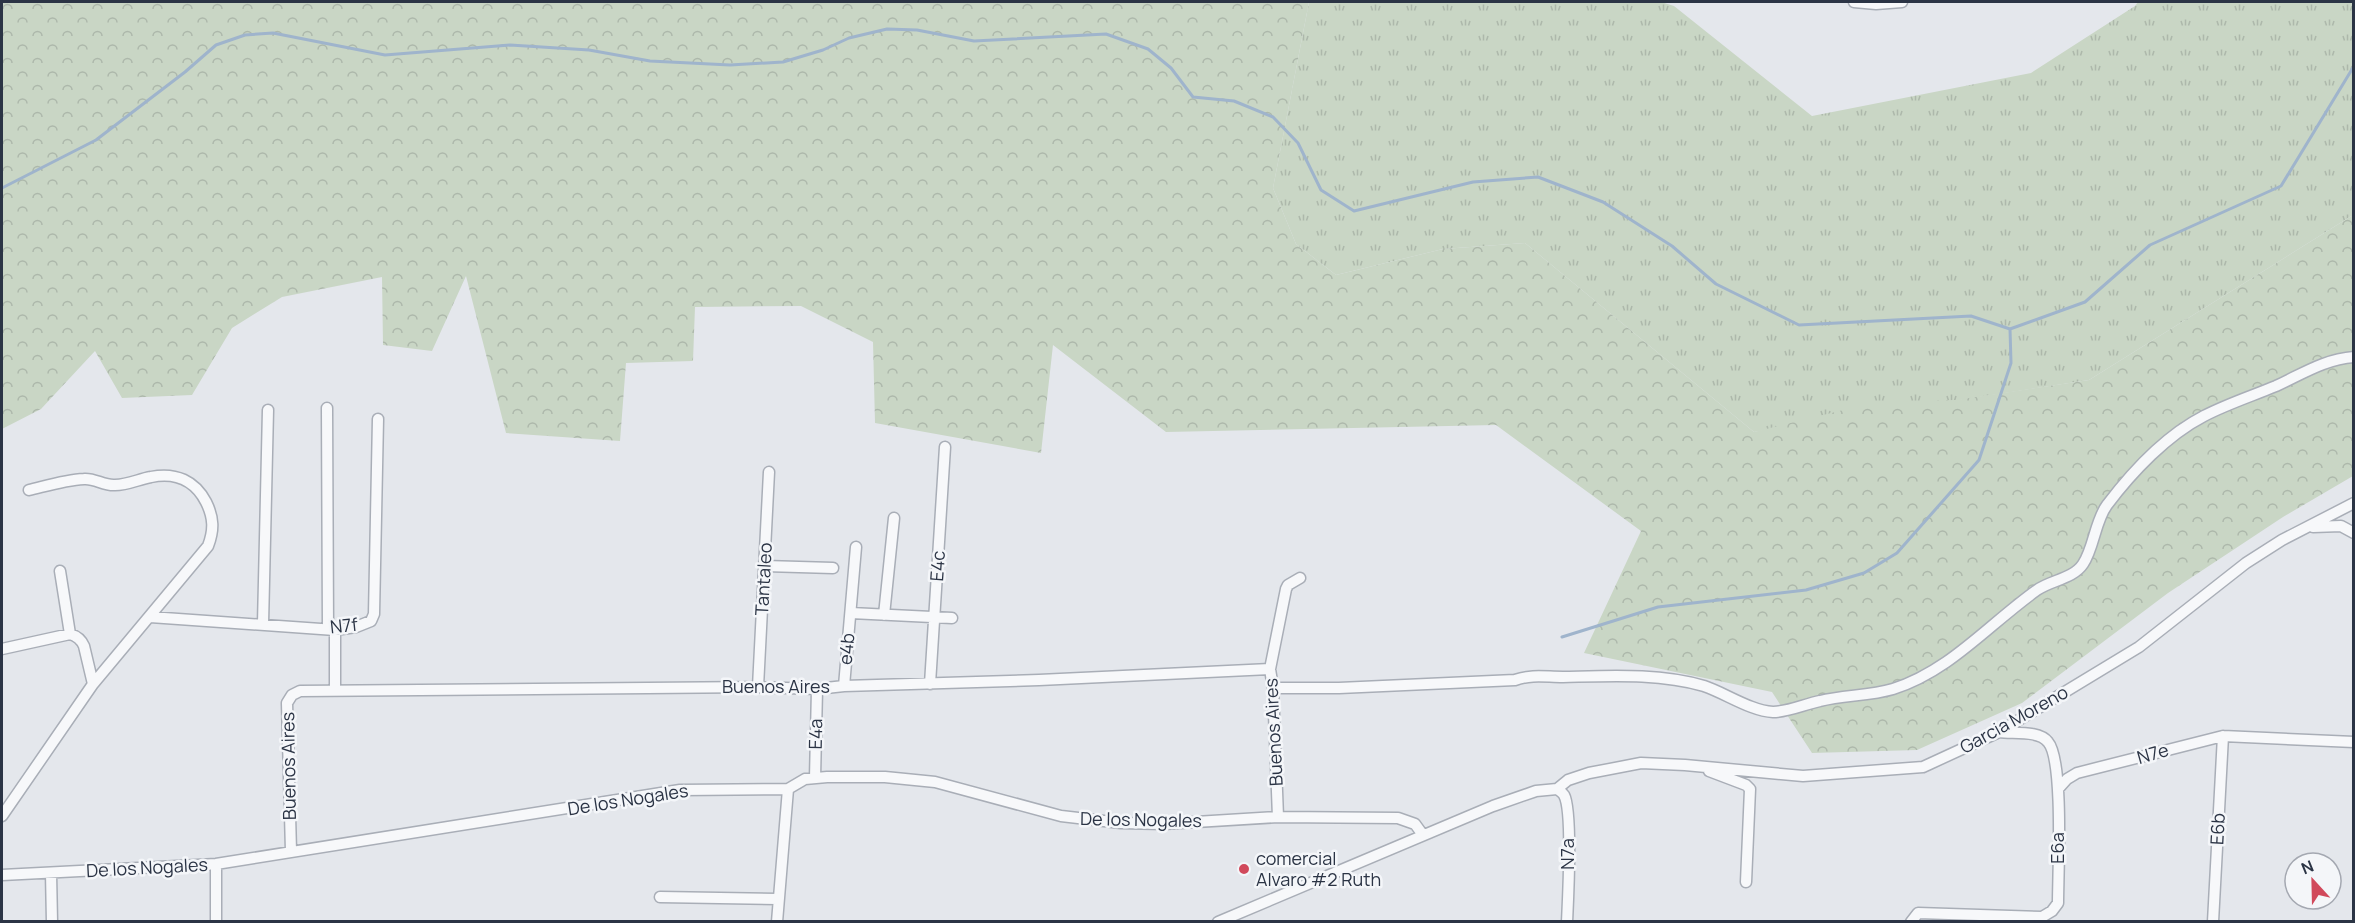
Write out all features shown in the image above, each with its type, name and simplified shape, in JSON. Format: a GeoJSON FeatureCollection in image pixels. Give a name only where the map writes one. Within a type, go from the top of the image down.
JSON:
{"type":"FeatureCollection","features":[{"type":"Feature","properties":{"kind":"street"},"geometry":{"type":"LineString","coordinates":[[1854,2],[1876,4],[1902,2]]}},
{"type":"Feature","properties":{"kind":"street"},"geometry":{"type":"LineString","coordinates":[[1273,688],[1338,688],[1515,680],[1530,675],[1547,677],[1638,676],[1696,684],[1726,694],[1752,707],[1773,712],[1822,700],[1854,697],[1893,689],[1960,654],[1983,632],[2040,588],[2072,574],[2084,564],[2105,507],[2126,482],[2175,435],[2203,416],[2313,368],[2338,358],[2354,357]]}},
{"type":"Feature","properties":{"kind":"street"},"geometry":{"type":"LineString","coordinates":[[327,408],[331,630],[335,690]]}},
{"type":"Feature","properties":{"kind":"street"},"geometry":{"type":"LineString","coordinates":[[263,624],[268,410]]}},
{"type":"Feature","properties":{"kind":"street","name":"N7f"},"geometry":{"type":"LineString","coordinates":[[150,617],[331,630],[368,623],[374,614],[378,419]]}},
{"type":"Feature","properties":{"kind":"street","name":"E4c"},"geometry":{"type":"LineString","coordinates":[[930,684],[945,447]]}},
{"type":"Feature","properties":{"kind":"street","name":"Tantaleo"},"geometry":{"type":"LineString","coordinates":[[758,687],[769,472]]}},
{"type":"Feature","properties":{"kind":"street"},"geometry":{"type":"LineString","coordinates":[[2,816],[93,684],[208,546],[213,532],[212,513],[194,484],[167,476],[118,485],[109,485],[84,478],[29,490]]}},
{"type":"Feature","properties":{"kind":"street","name":"Garcia Moreno"},"geometry":{"type":"LineString","coordinates":[[1218,921],[1423,835],[1528,794],[1545,789],[1557,789],[1568,780],[1627,764],[1685,765],[1803,776],[1923,767],[1999,732],[2139,647],[2246,563],[2282,540],[2354,503]]}},
{"type":"Feature","properties":{"kind":"street"},"geometry":{"type":"LineString","coordinates":[[884,615],[894,518]]}},
{"type":"Feature","properties":{"kind":"street"},"geometry":{"type":"LineString","coordinates":[[2304,528],[2332,525],[2348,528],[2354,533]]}},
{"type":"Feature","properties":{"kind":"street","name":"e4b"},"geometry":{"type":"LineString","coordinates":[[844,686],[856,547]]}},
{"type":"Feature","properties":{"kind":"street"},"geometry":{"type":"LineString","coordinates":[[765,566],[833,568]]}},
{"type":"Feature","properties":{"kind":"street"},"geometry":{"type":"LineString","coordinates":[[60,571],[70,634]]}},
{"type":"Feature","properties":{"kind":"street"},"geometry":{"type":"LineString","coordinates":[[1270,669],[1286,589],[1288,585],[1300,578]]}},
{"type":"Feature","properties":{"kind":"street"},"geometry":{"type":"LineString","coordinates":[[851,613],[952,618]]}},
{"type":"Feature","properties":{"kind":"street"},"geometry":{"type":"LineString","coordinates":[[2,649],[70,634],[82,640],[93,684]]}},
{"type":"Feature","properties":{"kind":"street","name":"Buenos Aires"},"geometry":{"type":"LineString","coordinates":[[291,851],[287,703],[292,695],[300,691],[758,687],[817,690],[844,686],[1270,669],[1273,688],[1278,817]]}},
{"type":"Feature","properties":{"kind":"street","name":"E4a"},"geometry":{"type":"LineString","coordinates":[[815,778],[817,690]]}},
{"type":"Feature","properties":{"kind":"street"},"geometry":{"type":"LineString","coordinates":[[1999,732],[2041,736],[2049,742],[2054,752],[2058,789]]}},
{"type":"Feature","properties":{"kind":"street","name":"N7e"},"geometry":{"type":"LineString","coordinates":[[2058,789],[2067,779],[2077,773],[2223,736],[2354,742]]}},
{"type":"Feature","properties":{"kind":"street","name":"E6b"},"geometry":{"type":"LineString","coordinates":[[2213,921],[2223,736]]}},
{"type":"Feature","properties":{"kind":"street"},"geometry":{"type":"LineString","coordinates":[[1701,768],[1746,785],[1749,789],[1746,882]]}},
{"type":"Feature","properties":{"kind":"street","name":"De los Nogales"},"geometry":{"type":"LineString","coordinates":[[2,875],[216,864],[680,790],[788,789],[800,781],[815,778],[885,777],[935,782],[1078,819],[1163,824],[1278,817],[1398,818],[1415,824],[1423,835]]}},
{"type":"Feature","properties":{"kind":"street"},"geometry":{"type":"LineString","coordinates":[[777,921],[777,899],[788,789]]}},
{"type":"Feature","properties":{"kind":"street","name":"N7a"},"geometry":{"type":"LineString","coordinates":[[1557,789],[1565,797],[1567,815],[1567,921]]}},
{"type":"Feature","properties":{"kind":"street","name":"E6a"},"geometry":{"type":"LineString","coordinates":[[1913,919],[1918,914],[2033,918],[2048,915],[2058,903],[2058,789]]}},
{"type":"Feature","properties":{"kind":"street"},"geometry":{"type":"LineString","coordinates":[[216,864],[216,921]]}},
{"type":"Feature","properties":{"kind":"street"},"geometry":{"type":"LineString","coordinates":[[51,873],[52,921]]}},
{"type":"Feature","properties":{"kind":"street"},"geometry":{"type":"LineString","coordinates":[[660,897],[777,899]]}},
{"type":"Feature","properties":{"kind":"green space"},"geometry":{"type":"Polygon","coordinates":[[[2,2],[1309,2],[1273,188],[1296,244],[1336,275],[1443,249],[1525,243],[1754,432],[1876,402],[1956,400],[2089,380],[2353,215],[2353,476],[2283,517],[2168,593],[2022,703],[1917,750],[1812,753],[1772,692],[1584,653],[1641,531],[1496,425],[1166,432],[1053,345],[1041,453],[875,423],[873,342],[801,306],[695,307],[693,361],[626,363],[620,441],[506,433],[466,276],[432,351],[383,345],[382,277],[282,297],[232,328],[192,395],[122,398],[95,351],[41,409],[2,429],[2,2]]]}},
{"type":"Feature","properties":{"kind":"green space"},"geometry":{"type":"Polygon","coordinates":[[[1309,2],[1661,2],[1674,6],[1812,116],[2031,73],[2138,2],[2353,2],[2353,215],[2089,380],[1754,432],[1525,243],[1443,249],[1336,275],[1296,244],[1273,188],[1309,2]]]}},
{"type":"Feature","properties":{"kind":"waterway"},"geometry":{"type":"LineString","coordinates":[[2,188],[96,140],[185,72],[216,45],[245,35],[273,33],[385,55],[510,45],[589,50],[650,61],[730,65],[783,62],[823,50],[849,38],[887,29],[917,30],[974,41],[1106,34],[1148,49],[1171,68],[1193,97],[1234,101],[1273,117],[1298,143],[1321,190],[1354,211],[1473,182],[1538,177],[1603,202],[1672,246],[1716,284],[1799,325],[1971,316],[2010,329],[2085,302],[2150,245],[2281,186],[2354,66]]}},
{"type":"Feature","properties":{"kind":"waterway"},"geometry":{"type":"LineString","coordinates":[[1562,637],[1658,607],[1806,590],[1864,573],[1897,553],[1979,460],[2011,363],[2010,329]]}},
{"type":"Feature","properties":{"kind":"place","name":"comercial Alvaro #2 Ruth"},"geometry":{"type":"Point","coordinates":[1244,869]}}]}
